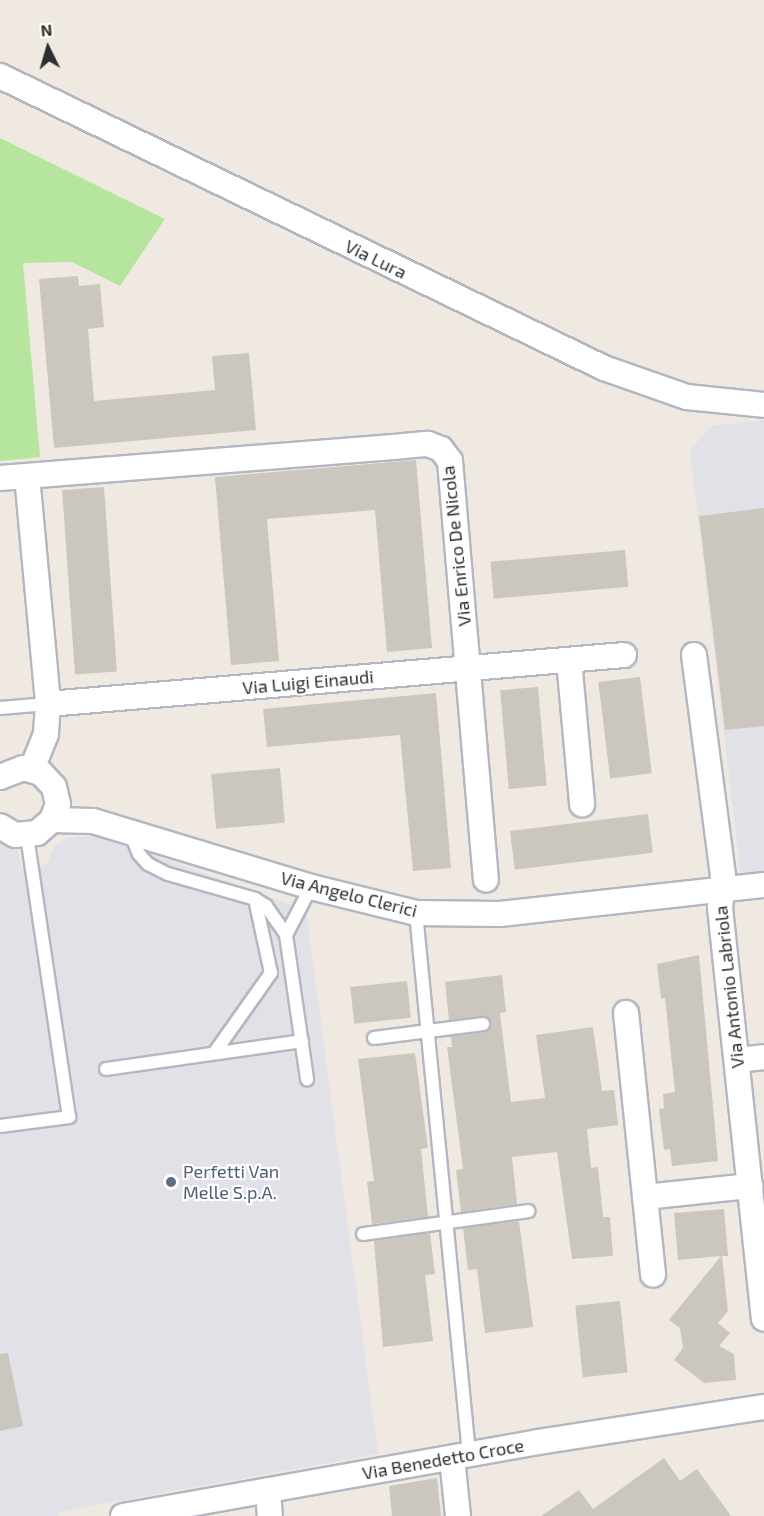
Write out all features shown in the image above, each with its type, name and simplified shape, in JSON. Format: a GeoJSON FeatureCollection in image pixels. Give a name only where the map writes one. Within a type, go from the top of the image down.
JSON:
{"type":"FeatureCollection","features":[{"type":"Feature","properties":{"kind":"street","name":"Via Lura"},"geometry":{"type":"LineString","coordinates":[[0,76],[604,368],[687,397],[764,405]]}},
{"type":"Feature","properties":{"kind":"street","name":"Via Enrico De Nicola"},"geometry":{"type":"LineString","coordinates":[[0,478],[428,444],[441,449],[450,461],[486,879]]}},
{"type":"Feature","properties":{"kind":"street"},"geometry":{"type":"LineString","coordinates":[[0,777],[14,769],[33,769],[45,734],[48,704],[27,476]]}},
{"type":"Feature","properties":{"kind":"street","name":"Via Luigi Einaudi"},"geometry":{"type":"LineString","coordinates":[[48,704],[624,655]]}},
{"type":"Feature","properties":{"kind":"street","name":"Via Antonio Labriola"},"geometry":{"type":"LineString","coordinates":[[694,655],[723,874],[721,890],[736,1060],[750,1186],[759,1225],[764,1319]]}},
{"type":"Feature","properties":{"kind":"street"},"geometry":{"type":"LineString","coordinates":[[568,660],[582,804]]}},
{"type":"Feature","properties":{"kind":"street","name":"Via Angelo Clerici"},"geometry":{"type":"LineString","coordinates":[[33,769],[49,779],[57,796],[93,821]]}},
{"type":"Feature","properties":{"kind":"street"},"geometry":{"type":"LineString","coordinates":[[0,826],[15,835],[27,836],[45,828],[52,820],[57,796]]}},
{"type":"Feature","properties":{"kind":"street","name":"Via Angelo Clerici"},"geometry":{"type":"LineString","coordinates":[[52,820],[93,821],[311,886],[416,913],[500,914],[764,885]]}},
{"type":"Feature","properties":{"kind":"street"},"geometry":{"type":"LineString","coordinates":[[626,1012],[653,1275]]}},
{"type":"Feature","properties":{"kind":"street"},"geometry":{"type":"LineString","coordinates":[[736,1060],[764,1057]]}},
{"type":"Feature","properties":{"kind":"street"},"geometry":{"type":"LineString","coordinates":[[645,1197],[750,1186]]}},
{"type":"Feature","properties":{"kind":"street","name":"Via Benedetto Croce"},"geometry":{"type":"LineString","coordinates":[[123,1516],[460,1456],[764,1407]]}},
{"type":"Feature","properties":{"kind":"street"},"geometry":{"type":"LineString","coordinates":[[458,1516],[460,1456]]}},
{"type":"Feature","properties":{"kind":"street"},"geometry":{"type":"LineString","coordinates":[[268,1490],[270,1516]]}},
{"type":"Feature","properties":{"kind":"lane"},"geometry":{"type":"LineString","coordinates":[[0,708],[48,704]]}},
{"type":"Feature","properties":{"kind":"lane"},"geometry":{"type":"LineString","coordinates":[[129,831],[139,854],[148,864],[168,874],[255,899],[266,906],[286,935],[307,1079]]}},
{"type":"Feature","properties":{"kind":"lane"},"geometry":{"type":"LineString","coordinates":[[0,1126],[69,1117],[27,836]]}},
{"type":"Feature","properties":{"kind":"lane"},"geometry":{"type":"LineString","coordinates":[[286,935],[311,886]]}},
{"type":"Feature","properties":{"kind":"lane"},"geometry":{"type":"LineString","coordinates":[[215,1052],[271,973],[255,899]]}},
{"type":"Feature","properties":{"kind":"lane"},"geometry":{"type":"LineString","coordinates":[[416,913],[446,1223],[460,1456]]}},
{"type":"Feature","properties":{"kind":"lane"},"geometry":{"type":"LineString","coordinates":[[374,1038],[483,1024]]}},
{"type":"Feature","properties":{"kind":"lane"},"geometry":{"type":"LineString","coordinates":[[106,1069],[302,1041]]}},
{"type":"Feature","properties":{"kind":"lane"},"geometry":{"type":"LineString","coordinates":[[363,1234],[528,1212]]}},
{"type":"Feature","properties":{"kind":"shaded area"},"geometry":{"type":"Polygon","coordinates":[[[764,420],[764,873],[741,876],[690,450],[711,426],[764,420]]]}},
{"type":"Feature","properties":{"kind":"shaded area","name":"Perfetti Van Melle S.p.A."},"geometry":{"type":"Polygon","coordinates":[[[0,833],[17,848],[21,868],[46,865],[55,846],[67,838],[99,835],[306,910],[378,1454],[58,1512],[58,1516],[0,1516],[0,833]]]}},
{"type":"Feature","properties":{"kind":"green space"},"geometry":{"type":"Polygon","coordinates":[[[0,138],[165,219],[120,286],[72,262],[23,263],[40,457],[0,461],[0,138]]]}},
{"type":"Feature","properties":{"kind":"building"},"geometry":{"type":"Polygon","coordinates":[[[78,276],[79,286],[100,284],[104,327],[88,329],[94,401],[215,390],[212,356],[249,353],[256,430],[54,448],[39,279],[78,276]]]}},
{"type":"Feature","properties":{"kind":"building"},"geometry":{"type":"Polygon","coordinates":[[[416,460],[432,648],[387,652],[375,510],[267,519],[279,661],[231,665],[215,477],[416,460]]]}},
{"type":"Feature","properties":{"kind":"building"},"geometry":{"type":"Polygon","coordinates":[[[104,487],[117,672],[75,674],[62,490],[104,487]]]}},
{"type":"Feature","properties":{"kind":"building"},"geometry":{"type":"Polygon","coordinates":[[[764,508],[764,726],[725,730],[699,516],[764,508]]]}},
{"type":"Feature","properties":{"kind":"building"},"geometry":{"type":"Polygon","coordinates":[[[625,550],[628,587],[494,599],[491,562],[625,550]]]}},
{"type":"Feature","properties":{"kind":"building"},"geometry":{"type":"Polygon","coordinates":[[[640,677],[652,773],[610,778],[598,682],[640,677]]]}},
{"type":"Feature","properties":{"kind":"building"},"geometry":{"type":"Polygon","coordinates":[[[538,687],[547,786],[509,789],[500,690],[538,687]]]}},
{"type":"Feature","properties":{"kind":"building"},"geometry":{"type":"Polygon","coordinates":[[[436,693],[451,868],[413,871],[400,735],[267,747],[263,709],[436,693]]]}},
{"type":"Feature","properties":{"kind":"building"},"geometry":{"type":"Polygon","coordinates":[[[280,768],[285,823],[216,829],[211,774],[280,768]]]}},
{"type":"Feature","properties":{"kind":"building"},"geometry":{"type":"Polygon","coordinates":[[[648,814],[653,853],[515,870],[510,831],[648,814]]]}},
{"type":"Feature","properties":{"kind":"building"},"geometry":{"type":"Polygon","coordinates":[[[699,955],[718,1161],[672,1166],[670,1149],[664,1150],[659,1109],[664,1108],[663,1094],[675,1092],[665,998],[661,999],[657,964],[699,955]]]}},
{"type":"Feature","properties":{"kind":"building"},"geometry":{"type":"Polygon","coordinates":[[[502,975],[506,1012],[500,1013],[511,1102],[545,1098],[536,1035],[593,1027],[602,1091],[614,1090],[618,1125],[587,1129],[591,1168],[598,1167],[603,1217],[610,1217],[613,1256],[572,1259],[557,1152],[512,1157],[517,1204],[461,1212],[456,1170],[463,1169],[447,1047],[452,1047],[451,1036],[485,1032],[491,1024],[483,1016],[449,1020],[445,982],[502,975]]]}},
{"type":"Feature","properties":{"kind":"building"},"geometry":{"type":"Polygon","coordinates":[[[407,981],[411,1018],[354,1024],[350,987],[407,981]]]}},
{"type":"Feature","properties":{"kind":"building"},"geometry":{"type":"Polygon","coordinates":[[[415,1053],[428,1148],[421,1149],[428,1217],[372,1224],[367,1182],[374,1181],[358,1059],[415,1053]]]}},
{"type":"Feature","properties":{"kind":"building"},"geometry":{"type":"Polygon","coordinates":[[[724,1209],[728,1256],[722,1256],[728,1311],[718,1323],[730,1333],[719,1346],[734,1354],[736,1380],[704,1383],[674,1360],[683,1348],[680,1328],[669,1320],[721,1256],[678,1260],[674,1213],[724,1209]]]}},
{"type":"Feature","properties":{"kind":"building"},"geometry":{"type":"Polygon","coordinates":[[[519,1221],[533,1327],[485,1333],[477,1269],[468,1270],[463,1228],[519,1221]]]}},
{"type":"Feature","properties":{"kind":"building"},"geometry":{"type":"Polygon","coordinates":[[[430,1233],[435,1274],[425,1275],[433,1341],[383,1347],[374,1241],[430,1233]]]}},
{"type":"Feature","properties":{"kind":"building"},"geometry":{"type":"Polygon","coordinates":[[[620,1301],[628,1373],[583,1377],[575,1306],[620,1301]]]}},
{"type":"Feature","properties":{"kind":"building"},"geometry":{"type":"Polygon","coordinates":[[[8,1353],[23,1426],[0,1431],[0,1354],[8,1353]]]}},
{"type":"Feature","properties":{"kind":"building"},"geometry":{"type":"Polygon","coordinates":[[[664,1458],[680,1481],[697,1469],[731,1516],[541,1516],[579,1490],[593,1509],[664,1458]]]}},
{"type":"Feature","properties":{"kind":"building"},"geometry":{"type":"Polygon","coordinates":[[[437,1478],[441,1516],[392,1516],[389,1486],[437,1478]]]}},
{"type":"Feature","properties":{"kind":"place","name":"Perfetti Van Melle S.p.A."},"geometry":{"type":"Point","coordinates":[171,1182]}}]}
